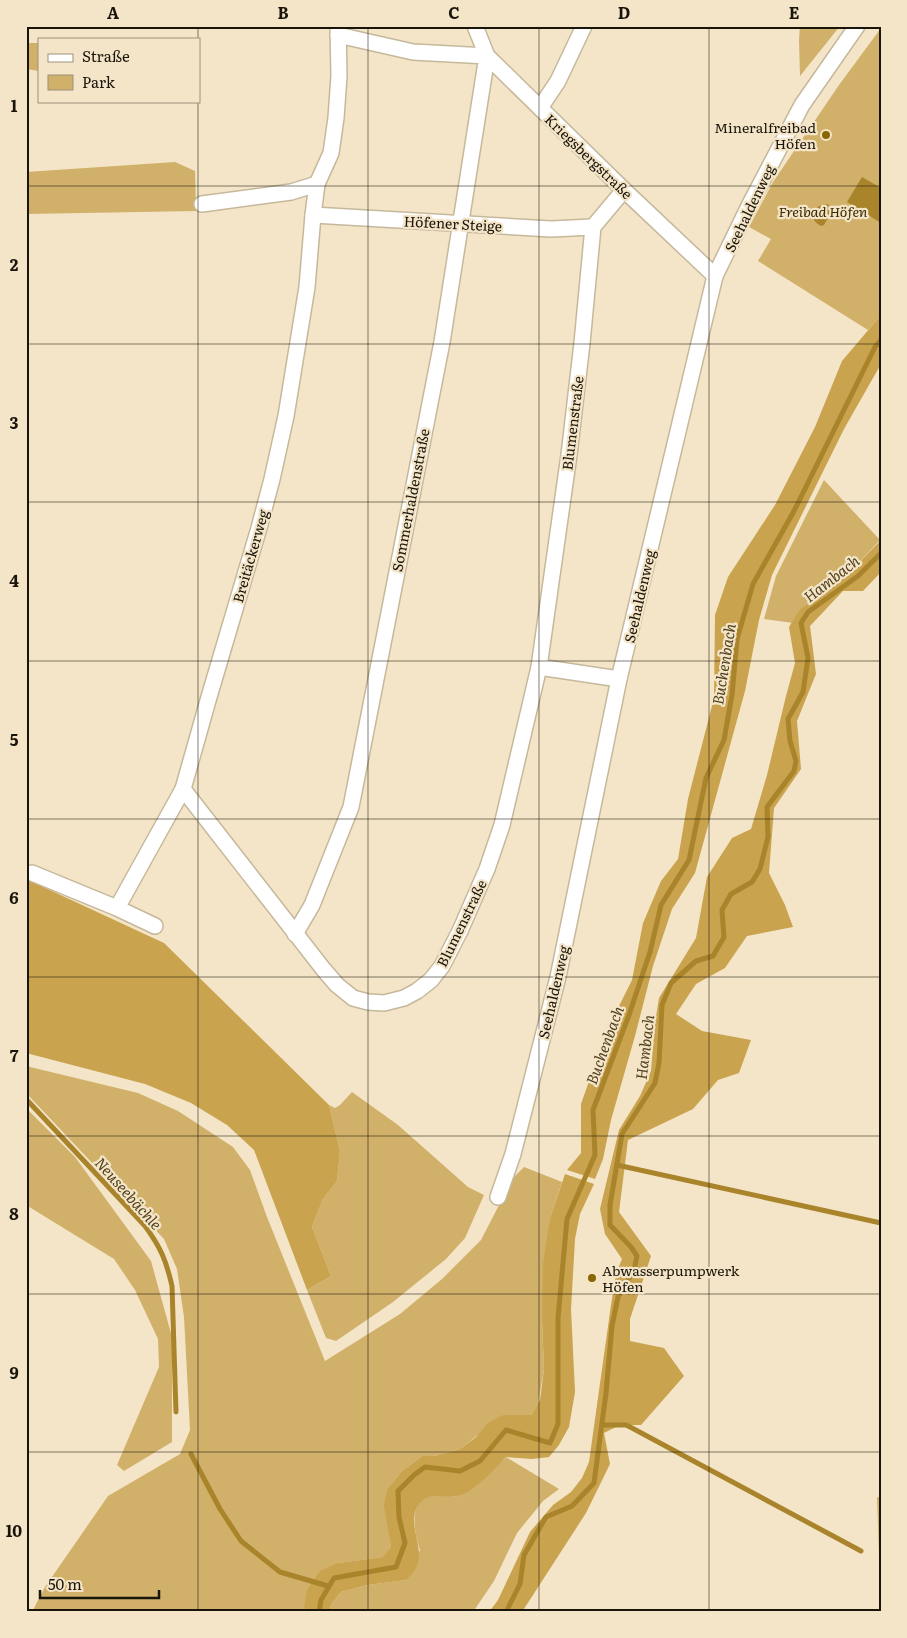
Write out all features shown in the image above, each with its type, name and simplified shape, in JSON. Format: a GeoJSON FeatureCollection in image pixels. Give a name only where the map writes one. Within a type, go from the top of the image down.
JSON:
{"type":"FeatureCollection","features":[{"type":"Feature","properties":{"kind":"street","name":"Kriegsbergstraße"},"geometry":{"type":"LineString","coordinates":[[475,26],[487,56],[624,190],[716,276]]}},
{"type":"Feature","properties":{"kind":"street"},"geometry":{"type":"LineString","coordinates":[[540,108],[558,81],[584,26]]}},
{"type":"Feature","properties":{"kind":"street","name":"Seehaldenweg"},"geometry":{"type":"LineString","coordinates":[[498,1196],[514,1154],[558,978],[619,679],[716,276],[750,204],[802,105],[857,26]]}},
{"type":"Feature","properties":{"kind":"street"},"geometry":{"type":"LineString","coordinates":[[338,31],[413,52],[487,56]]}},
{"type":"Feature","properties":{"kind":"street","name":"Breitäckerweg"},"geometry":{"type":"LineString","coordinates":[[117,908],[183,789],[259,528],[286,416],[307,287],[317,184],[331,153],[339,76],[338,31]]}},
{"type":"Feature","properties":{"kind":"street","name":"Sommerhaldenstraße"},"geometry":{"type":"LineString","coordinates":[[294,934],[312,905],[352,807],[442,342],[487,56]]}},
{"type":"Feature","properties":{"kind":"street"},"geometry":{"type":"LineString","coordinates":[[202,204],[292,192],[317,184]]}},
{"type":"Feature","properties":{"kind":"street"},"geometry":{"type":"LineString","coordinates":[[593,227],[624,190]]}},
{"type":"Feature","properties":{"kind":"street","name":"Höfener Steige"},"geometry":{"type":"LineString","coordinates":[[313,215],[552,229],[593,227]]}},
{"type":"Feature","properties":{"kind":"street","name":"Blumenstraße"},"geometry":{"type":"LineString","coordinates":[[183,789],[294,934],[337,985],[354,998],[368,1002],[384,1003],[404,998],[431,980],[442,966],[487,870],[502,824],[539,667],[569,455],[593,227]]}},
{"type":"Feature","properties":{"kind":"street"},"geometry":{"type":"LineString","coordinates":[[539,667],[619,679]]}},
{"type":"Feature","properties":{"kind":"street"},"geometry":{"type":"LineString","coordinates":[[32,873],[155,926]]}},
{"type":"Feature","properties":{"kind":"green space"},"geometry":{"type":"Polygon","coordinates":[[[800,26],[840,26],[800,76],[799,40],[800,26]]]}},
{"type":"Feature","properties":{"kind":"green space","name":"Freibad Höfen"},"geometry":{"type":"Polygon","coordinates":[[[881,28],[881,315],[868,330],[758,261],[771,239],[749,227],[773,182],[839,85],[881,28]]]}},
{"type":"Feature","properties":{"kind":"green space"},"geometry":{"type":"Polygon","coordinates":[[[26,43],[38,43],[38,71],[26,69],[26,43]]]}},
{"type":"Feature","properties":{"kind":"green space"},"geometry":{"type":"Polygon","coordinates":[[[175,162],[195,171],[196,211],[26,214],[26,172],[175,162]]]}},
{"type":"Feature","properties":{"kind":"green space"},"geometry":{"type":"Polygon","coordinates":[[[824,480],[880,540],[852,570],[800,609],[793,623],[764,619],[776,576],[824,480]]]}},
{"type":"Feature","properties":{"kind":"green space"},"geometry":{"type":"Polygon","coordinates":[[[26,1066],[138,1093],[178,1111],[233,1147],[250,1170],[325,1361],[400,1314],[442,1279],[481,1240],[513,1178],[524,1167],[562,1182],[550,1218],[542,1321],[544,1369],[538,1404],[532,1416],[503,1415],[460,1449],[434,1456],[422,1456],[402,1471],[387,1489],[385,1506],[391,1547],[384,1557],[338,1563],[304,1607],[305,1612],[32,1612],[45,1587],[108,1496],[180,1454],[190,1430],[184,1317],[177,1269],[164,1239],[26,1093],[26,1066]]]}},
{"type":"Feature","properties":{"kind":"green space"},"geometry":{"type":"Polygon","coordinates":[[[352,1092],[398,1125],[468,1187],[484,1195],[465,1238],[446,1259],[393,1302],[336,1341],[326,1338],[307,1290],[331,1276],[312,1227],[323,1199],[337,1181],[340,1151],[329,1105],[335,1108],[352,1092]]]}},
{"type":"Feature","properties":{"kind":"green space"},"geometry":{"type":"Polygon","coordinates":[[[26,1108],[75,1157],[151,1261],[172,1337],[172,1442],[124,1471],[117,1465],[159,1367],[158,1339],[135,1290],[114,1259],[26,1205],[26,1108]]]}},
{"type":"Feature","properties":{"kind":"green space"},"geometry":{"type":"Polygon","coordinates":[[[506,1457],[559,1489],[543,1501],[517,1533],[494,1581],[473,1612],[329,1612],[332,1603],[341,1592],[368,1585],[406,1580],[420,1550],[414,1519],[418,1505],[430,1496],[458,1496],[462,1494],[506,1457]]]}},
{"type":"Feature","properties":{"kind":"green space"},"geometry":{"type":"Polygon","coordinates":[[[877,1497],[881,1498],[881,1556],[879,1556],[877,1497]]]}},
{"type":"Feature","properties":{"kind":"shaded area"},"geometry":{"type":"Polygon","coordinates":[[[862,177],[881,188],[881,223],[847,202],[862,177]]]}},
{"type":"Feature","properties":{"kind":"shaded area"},"geometry":{"type":"Polygon","coordinates":[[[827,204],[832,211],[824,225],[821,226],[814,220],[813,213],[818,207],[827,204]]]}},
{"type":"Feature","properties":{"kind":"shaded area"},"geometry":{"type":"Polygon","coordinates":[[[881,315],[881,364],[844,429],[772,575],[759,620],[745,691],[695,873],[672,909],[653,966],[611,1120],[603,1159],[595,1179],[567,1170],[581,1153],[581,1104],[607,1030],[632,980],[643,923],[661,881],[678,859],[688,799],[714,698],[715,615],[728,577],[775,505],[815,427],[842,361],[881,315]]]}},
{"type":"Feature","properties":{"kind":"shaded area"},"geometry":{"type":"Polygon","coordinates":[[[881,540],[881,572],[863,591],[843,591],[810,626],[816,674],[797,721],[801,769],[774,808],[769,873],[785,905],[793,927],[747,936],[725,968],[696,984],[676,1014],[702,1031],[751,1040],[739,1073],[718,1080],[693,1109],[628,1140],[619,1212],[651,1256],[630,1319],[630,1341],[664,1348],[684,1376],[641,1425],[620,1425],[604,1433],[610,1464],[586,1513],[522,1612],[489,1612],[498,1600],[530,1532],[553,1505],[571,1492],[582,1478],[589,1462],[616,1274],[622,1259],[605,1234],[600,1209],[619,1130],[640,1096],[651,1071],[659,998],[696,938],[707,877],[732,838],[751,829],[767,775],[795,663],[789,627],[800,609],[852,570],[881,540]]]}},
{"type":"Feature","properties":{"kind":"shaded area"},"geometry":{"type":"Polygon","coordinates":[[[26,879],[164,943],[329,1105],[340,1151],[337,1181],[323,1199],[312,1227],[331,1276],[307,1290],[254,1150],[227,1125],[191,1103],[145,1084],[26,1053],[26,879]]]}},
{"type":"Feature","properties":{"kind":"shaded area"},"geometry":{"type":"Polygon","coordinates":[[[565,1174],[594,1184],[580,1214],[575,1239],[571,1309],[575,1392],[569,1427],[559,1445],[549,1457],[532,1459],[506,1457],[484,1480],[464,1494],[453,1497],[434,1496],[421,1502],[416,1509],[414,1517],[419,1560],[415,1570],[406,1580],[368,1585],[341,1592],[332,1603],[329,1612],[305,1612],[307,1590],[320,1571],[338,1563],[383,1557],[391,1547],[384,1506],[387,1489],[402,1471],[422,1456],[434,1456],[460,1449],[476,1437],[488,1423],[503,1415],[532,1415],[540,1400],[544,1369],[542,1321],[543,1264],[550,1218],[565,1174]]]}},
{"type":"Feature","properties":{"kind":"waterway","name":"Buchenbach"},"geometry":{"type":"LineString","coordinates":[[319,1612],[321,1600],[334,1578],[396,1567],[405,1543],[399,1517],[398,1491],[414,1475],[425,1467],[460,1471],[480,1461],[506,1430],[550,1443],[558,1424],[558,1318],[567,1219],[595,1155],[593,1110],[629,1015],[650,952],[661,905],[689,860],[706,778],[724,740],[732,695],[737,639],[753,584],[794,511],[875,347],[881,340]]}},
{"type":"Feature","properties":{"kind":"waterway","name":"Hambach"},"geometry":{"type":"LineString","coordinates":[[506,1612],[520,1584],[524,1555],[546,1517],[572,1506],[594,1483],[606,1393],[612,1326],[618,1297],[634,1270],[637,1256],[610,1225],[610,1205],[622,1134],[655,1083],[659,1063],[662,1005],[671,983],[696,961],[713,956],[724,937],[722,910],[731,894],[752,882],[760,869],[768,837],[767,807],[794,771],[796,761],[790,741],[788,719],[803,692],[808,658],[801,623],[808,612],[858,576],[881,553]]}},
{"type":"Feature","properties":{"kind":"waterway","name":"Neuseebächle"},"geometry":{"type":"LineString","coordinates":[[26,1099],[145,1226],[162,1254],[172,1286],[176,1412]]}},
{"type":"Feature","properties":{"kind":"waterway"},"geometry":{"type":"LineString","coordinates":[[617,1165],[881,1223]]}},
{"type":"Feature","properties":{"kind":"waterway"},"geometry":{"type":"LineString","coordinates":[[602,1425],[626,1425],[861,1551]]}},
{"type":"Feature","properties":{"kind":"waterway","name":"Neuseebächle"},"geometry":{"type":"LineString","coordinates":[[191,1454],[220,1509],[241,1541],[280,1572],[328,1586]]}},
{"type":"Feature","properties":{"kind":"place","name":"Mineralfreibad Höfen"},"geometry":{"type":"Point","coordinates":[826,135]}},
{"type":"Feature","properties":{"kind":"place","name":"Abwasserpumpwerk Höfen"},"geometry":{"type":"Point","coordinates":[592,1278]}}]}
